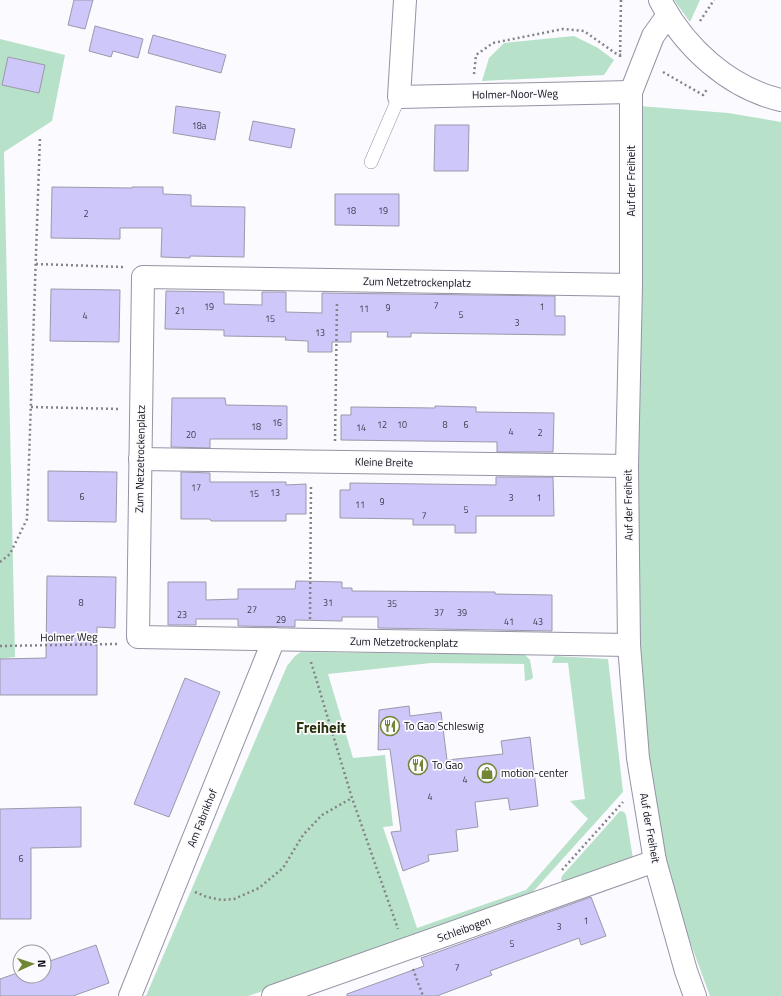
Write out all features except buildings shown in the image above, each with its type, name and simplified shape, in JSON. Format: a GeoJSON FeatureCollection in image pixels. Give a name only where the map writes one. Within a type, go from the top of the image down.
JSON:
{"type":"FeatureCollection","features":[{"type":"Feature","properties":{"kind":"street"},"geometry":{"type":"LineString","coordinates":[[399,96],[405,0]]}},
{"type":"Feature","properties":{"kind":"street"},"geometry":{"type":"LineString","coordinates":[[664,8],[691,45],[721,71],[744,86],[767,97],[781,100]]}},
{"type":"Feature","properties":{"kind":"street","name":"Auf der Freiheit"},"geometry":{"type":"LineString","coordinates":[[664,8],[631,92],[631,285],[627,466],[630,646],[638,758],[655,861],[686,971],[695,996]]}},
{"type":"Feature","properties":{"kind":"street","name":"Holmer-Noor-Weg"},"geometry":{"type":"LineString","coordinates":[[399,96],[631,92]]}},
{"type":"Feature","properties":{"kind":"street","name":"Zum Netzetrockenplatz"},"geometry":{"type":"LineString","coordinates":[[630,646],[138,637],[143,277],[631,285]]}},
{"type":"Feature","properties":{"kind":"street","name":"Kleine Breite"},"geometry":{"type":"LineString","coordinates":[[140,459],[627,466]]}},
{"type":"Feature","properties":{"kind":"street","name":"Am Fabrikhof"},"geometry":{"type":"LineString","coordinates":[[130,996],[274,639]]}},
{"type":"Feature","properties":{"kind":"street","name":"Schleibogen"},"geometry":{"type":"LineString","coordinates":[[273,996],[655,861]]}},
{"type":"Feature","properties":{"kind":"lane"},"geometry":{"type":"LineString","coordinates":[[371,162],[399,96]]}},
{"type":"Feature","properties":{"kind":"path"},"geometry":{"type":"LineString","coordinates":[[472,95],[476,55],[493,43],[563,29],[584,31],[615,53],[643,60],[704,95],[721,71]]}},
{"type":"Feature","properties":{"kind":"path"},"geometry":{"type":"LineString","coordinates":[[0,562],[10,554],[27,519],[40,136]]}},
{"type":"Feature","properties":{"kind":"path"},"geometry":{"type":"LineString","coordinates":[[36,264],[143,267],[143,277]]}},
{"type":"Feature","properties":{"kind":"path"},"geometry":{"type":"LineString","coordinates":[[335,462],[337,280]]}},
{"type":"Feature","properties":{"kind":"path"},"geometry":{"type":"LineString","coordinates":[[31,407],[141,409]]}},
{"type":"Feature","properties":{"kind":"path"},"geometry":{"type":"LineString","coordinates":[[312,461],[309,656],[352,798],[423,996]]}},
{"type":"Feature","properties":{"kind":"path","name":"Holmer Weg"},"geometry":{"type":"LineString","coordinates":[[0,646],[118,644],[138,637]]}},
{"type":"Feature","properties":{"kind":"path"},"geometry":{"type":"LineString","coordinates":[[175,883],[208,897],[222,900],[234,899],[260,888],[283,868],[303,835],[322,814],[352,798]]}},
{"type":"Feature","properties":{"kind":"path"},"geometry":{"type":"LineString","coordinates":[[560,872],[623,802]]}},
{"type":"Feature","properties":{"kind":"green space"},"geometry":{"type":"Polygon","coordinates":[[[674,0],[700,0],[690,22],[674,0]]]}},
{"type":"Feature","properties":{"kind":"green space"},"geometry":{"type":"Polygon","coordinates":[[[574,36],[598,48],[614,60],[604,75],[482,81],[489,58],[504,43],[574,36]]]}},
{"type":"Feature","properties":{"kind":"green space"},"geometry":{"type":"Polygon","coordinates":[[[0,39],[65,55],[52,121],[4,152],[15,657],[0,659],[0,39]]]}},
{"type":"Feature","properties":{"kind":"green space"},"geometry":{"type":"Polygon","coordinates":[[[639,106],[728,113],[781,122],[781,996],[710,996],[678,909],[653,809],[635,638],[639,106]]]}},
{"type":"Feature","properties":{"kind":"green space"},"geometry":{"type":"Polygon","coordinates":[[[301,652],[525,655],[530,660],[533,677],[532,679],[525,681],[524,664],[431,663],[328,674],[353,758],[385,755],[393,826],[383,827],[417,928],[526,890],[588,819],[570,801],[585,799],[568,663],[552,663],[555,656],[608,659],[623,792],[530,895],[410,942],[248,996],[146,996],[287,666],[295,656],[301,652]]]}},
{"type":"Feature","properties":{"kind":"green space"},"geometry":{"type":"Polygon","coordinates":[[[620,811],[624,812],[626,815],[633,859],[563,883],[561,879],[562,876],[620,811]]]}},
{"type":"Feature","properties":{"kind":"place","name":"To Gao Schleswig"},"geometry":{"type":"Point","coordinates":[390,726]}},
{"type":"Feature","properties":{"kind":"place","name":"To Gao"},"geometry":{"type":"Point","coordinates":[418,765]}},
{"type":"Feature","properties":{"kind":"place","name":"motion-center"},"geometry":{"type":"Point","coordinates":[487,773]}},
{"type":"Feature","properties":{"kind":"district","name":"Freiheit"},"geometry":{"type":"Point","coordinates":[321,727]}}]}
